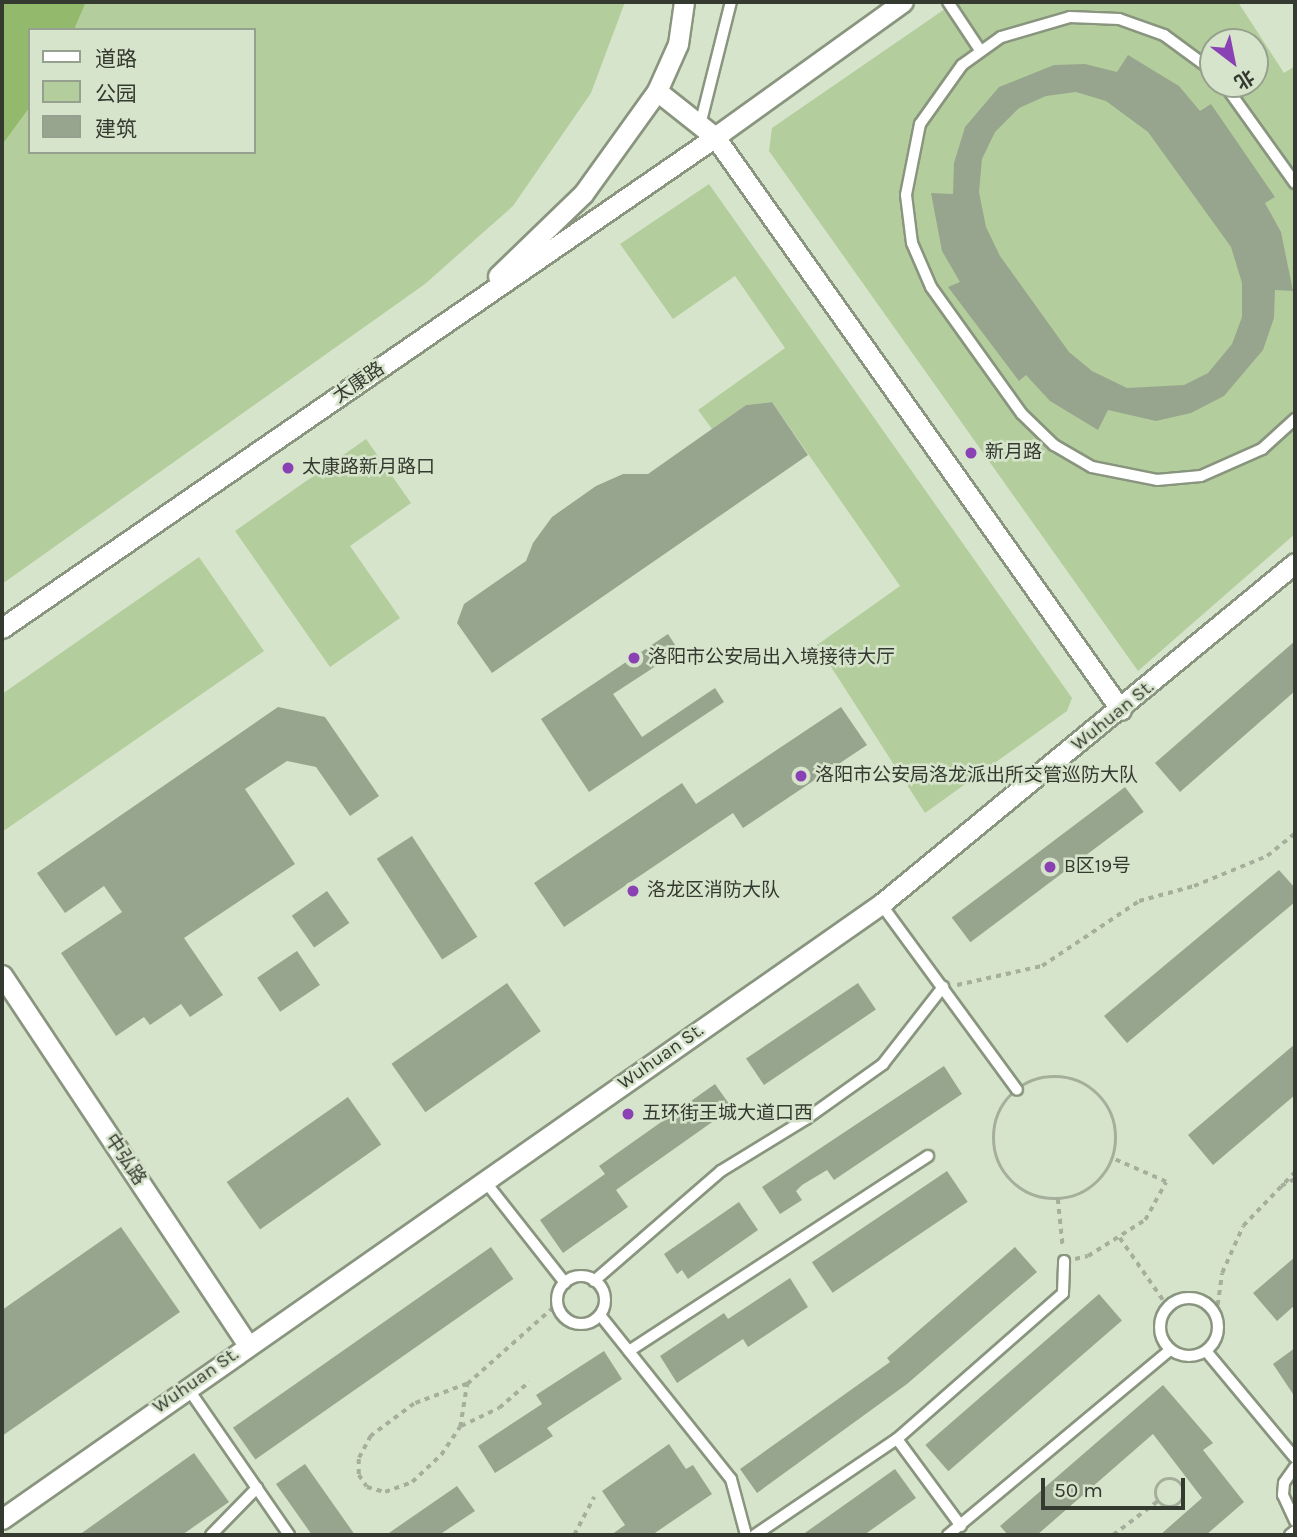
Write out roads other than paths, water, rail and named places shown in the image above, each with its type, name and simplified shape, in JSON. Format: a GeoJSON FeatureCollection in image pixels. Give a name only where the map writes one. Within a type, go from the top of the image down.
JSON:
{"type":"FeatureCollection","features":[{"type":"Feature","properties":{"kind":"street"},"geometry":{"type":"LineString","coordinates":[[377,371],[490,284],[583,194],[657,91],[678,44],[684,2]]}},
{"type":"Feature","properties":{"kind":"street","name":"太康路"},"geometry":{"type":"LineString","coordinates":[[2,628],[377,371],[708,131],[903,2]]}},
{"type":"Feature","properties":{"kind":"street"},"geometry":{"type":"LineString","coordinates":[[657,91],[708,131],[1121,710]]}},
{"type":"Feature","properties":{"kind":"street","name":"Wuhuan St."},"geometry":{"type":"LineString","coordinates":[[2,1519],[187,1387],[881,904],[1121,710],[1295,563]]}},
{"type":"Feature","properties":{"kind":"street","name":"中弘路"},"geometry":{"type":"LineString","coordinates":[[2,975],[248,1345]]}},
{"type":"Feature","properties":{"kind":"lane"},"geometry":{"type":"LineString","coordinates":[[708,131],[731,2]]}},
{"type":"Feature","properties":{"kind":"lane"},"geometry":{"type":"LineString","coordinates":[[948,2],[980,50]]}},
{"type":"Feature","properties":{"kind":"lane"},"geometry":{"type":"LineString","coordinates":[[1199,61],[1164,35],[1095,16],[1023,27],[980,50],[945,83],[920,124],[907,171],[907,219],[931,287],[1022,414],[1054,445],[1082,462],[1113,474],[1157,480],[1201,476],[1232,465],[1262,449],[1295,419]]}},
{"type":"Feature","properties":{"kind":"lane"},"geometry":{"type":"LineString","coordinates":[[1234,98],[1295,183]]}},
{"type":"Feature","properties":{"kind":"lane"},"geometry":{"type":"LineString","coordinates":[[881,904],[1017,1090]]}},
{"type":"Feature","properties":{"kind":"lane"},"geometry":{"type":"LineString","coordinates":[[594,1281],[721,1171],[806,1119],[883,1064],[943,987]]}},
{"type":"Feature","properties":{"kind":"lane"},"geometry":{"type":"LineString","coordinates":[[629,1351],[928,1156]]}},
{"type":"Feature","properties":{"kind":"lane"},"geometry":{"type":"LineString","coordinates":[[484,1180],[565,1283]]}},
{"type":"Feature","properties":{"kind":"lane"},"geometry":{"type":"LineString","coordinates":[[755,1535],[897,1439],[1063,1293],[1064,1261]]}},
{"type":"Feature","properties":{"kind":"lane"},"geometry":{"type":"LineString","coordinates":[[579,1276],[594,1281],[605,1301],[600,1315],[587,1324],[571,1322],[557,1304],[565,1283],[579,1276]]}},
{"type":"Feature","properties":{"kind":"lane"},"geometry":{"type":"LineString","coordinates":[[1194,1298],[1216,1315],[1218,1335],[1206,1352],[1188,1357],[1170,1350],[1160,1334],[1168,1307],[1194,1298]]}},
{"type":"Feature","properties":{"kind":"lane"},"geometry":{"type":"LineString","coordinates":[[600,1315],[731,1479],[746,1535]]}},
{"type":"Feature","properties":{"kind":"lane"},"geometry":{"type":"LineString","coordinates":[[948,1535],[1170,1350]]}},
{"type":"Feature","properties":{"kind":"lane"},"geometry":{"type":"LineString","coordinates":[[1206,1352],[1295,1458]]}},
{"type":"Feature","properties":{"kind":"lane"},"geometry":{"type":"LineString","coordinates":[[187,1387],[289,1535]]}},
{"type":"Feature","properties":{"kind":"lane"},"geometry":{"type":"LineString","coordinates":[[897,1439],[961,1525]]}},
{"type":"Feature","properties":{"kind":"lane"},"geometry":{"type":"LineString","coordinates":[[1295,1467],[1283,1495],[1295,1521]]}},
{"type":"Feature","properties":{"kind":"lane"},"geometry":{"type":"LineString","coordinates":[[211,1535],[257,1488]]}},
{"type":"Feature","properties":{"kind":"lane"},"geometry":{"type":"LineString","coordinates":[[1290,1535],[1295,1531]]}},
{"type":"Feature","properties":{"kind":"place","name":"新月路"},"geometry":{"type":"Point","coordinates":[971,453]}},
{"type":"Feature","properties":{"kind":"place","name":"太康路新月路口"},"geometry":{"type":"Point","coordinates":[288,468]}},
{"type":"Feature","properties":{"kind":"place","name":"洛阳市公安局出入境接待大厅"},"geometry":{"type":"Point","coordinates":[634,658]}},
{"type":"Feature","properties":{"kind":"place","name":"洛阳市公安局洛龙派出所交管巡防大队"},"geometry":{"type":"Point","coordinates":[801,776]}},
{"type":"Feature","properties":{"kind":"place","name":"B区19号"},"geometry":{"type":"Point","coordinates":[1050,867]}},
{"type":"Feature","properties":{"kind":"place","name":"洛龙区消防大队"},"geometry":{"type":"Point","coordinates":[633,891]}},
{"type":"Feature","properties":{"kind":"place","name":"五环街王城大道口西"},"geometry":{"type":"Point","coordinates":[628,1114]}}]}
